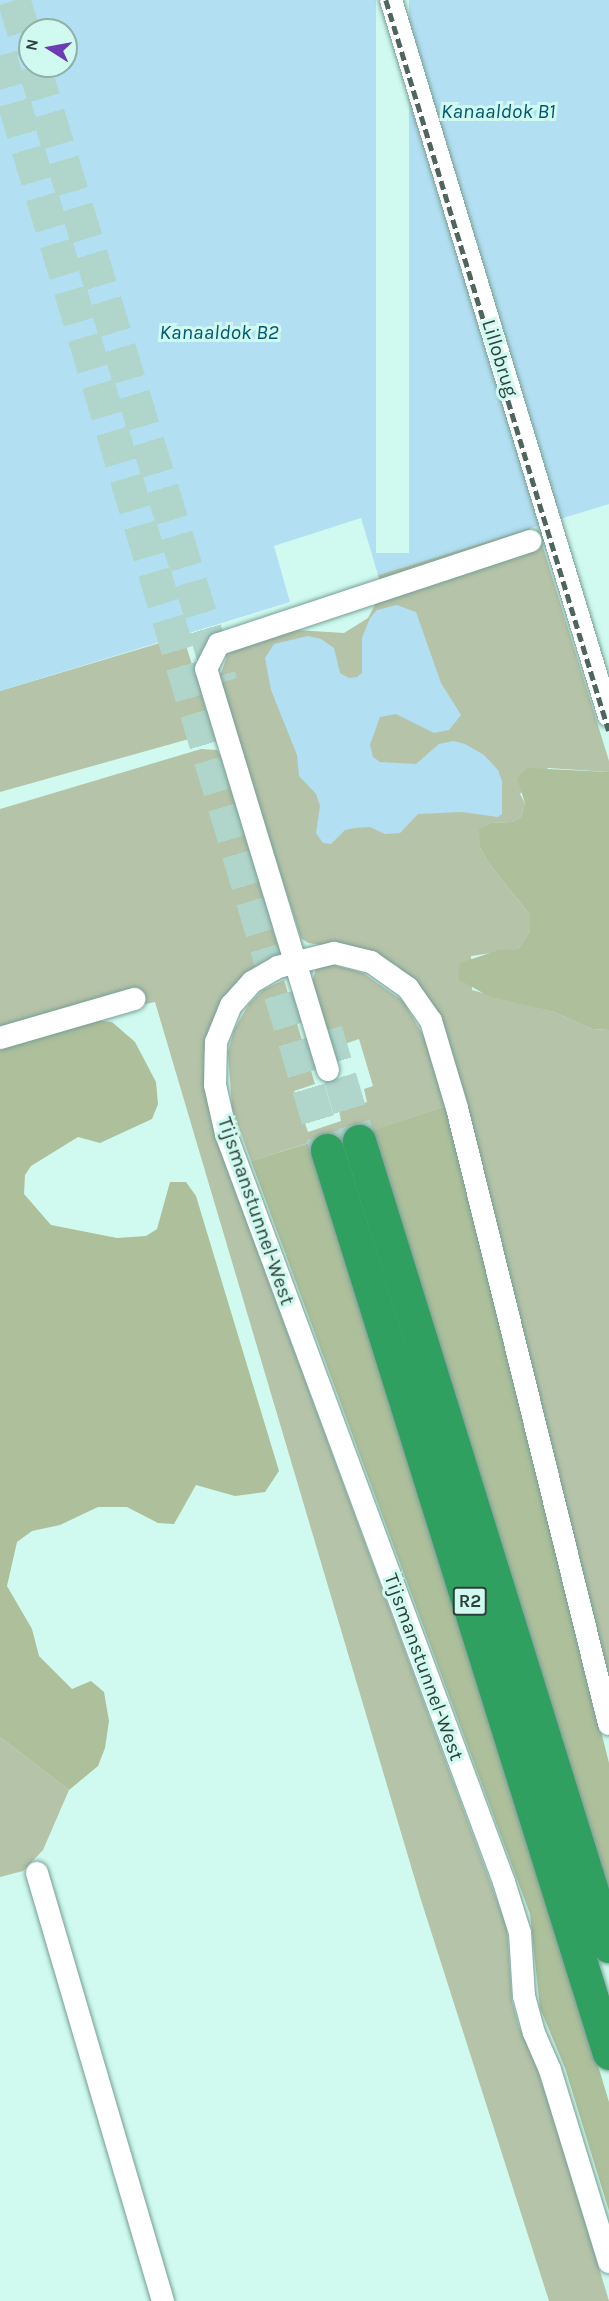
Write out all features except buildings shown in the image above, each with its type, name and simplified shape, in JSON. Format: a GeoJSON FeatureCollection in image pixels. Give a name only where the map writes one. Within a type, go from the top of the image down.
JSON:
{"type":"FeatureCollection","features":[{"type":"Feature","properties":{"kind":"highway","name":"R2"},"geometry":{"type":"LineString","coordinates":[[359,1141],[609,1946]]}},
{"type":"Feature","properties":{"kind":"highway","name":"R2"},"geometry":{"type":"LineString","coordinates":[[327,1150],[609,2053]]}},
{"type":"Feature","properties":{"kind":"street","name":"Lillobrug"},"geometry":{"type":"LineString","coordinates":[[391,0],[609,716]]}},
{"type":"Feature","properties":{"kind":"street"},"geometry":{"type":"LineString","coordinates":[[328,1070],[206,669],[219,644],[530,541]]}},
{"type":"Feature","properties":{"kind":"street","name":"Tijsmanstunnel-West"},"geometry":{"type":"LineString","coordinates":[[609,1724],[457,1108],[431,1021],[408,988],[371,962],[334,953],[294,962],[252,982],[231,1005],[216,1042],[215,1085],[225,1134],[504,1882],[520,1933],[524,1996],[534,2033],[550,2070],[609,2262]]}},
{"type":"Feature","properties":{"kind":"street"},"geometry":{"type":"LineString","coordinates":[[0,1038],[134,999]]}},
{"type":"Feature","properties":{"kind":"street"},"geometry":{"type":"LineString","coordinates":[[37,1873],[163,2301]]}},
{"type":"Feature","properties":{"kind":"green space"},"geometry":{"type":"Polygon","coordinates":[[[530,528],[530,530],[381,584],[378,575],[530,528]]]}},
{"type":"Feature","properties":{"kind":"green space"},"geometry":{"type":"Polygon","coordinates":[[[542,544],[609,761],[609,772],[548,768],[520,794],[525,803],[521,817],[512,822],[490,823],[480,830],[480,847],[487,861],[530,915],[530,931],[518,949],[471,956],[472,990],[554,1012],[592,1029],[609,1030],[609,1687],[410,979],[396,965],[368,952],[308,943],[301,938],[218,681],[229,651],[296,630],[344,633],[368,618],[380,595],[542,544]]]}},
{"type":"Feature","properties":{"kind":"green space"},"geometry":{"type":"Polygon","coordinates":[[[183,636],[208,716],[205,731],[196,737],[0,792],[0,691],[183,636]]]}},
{"type":"Feature","properties":{"kind":"green space"},"geometry":{"type":"Polygon","coordinates":[[[201,749],[217,750],[221,757],[278,946],[276,954],[243,977],[211,1026],[204,1054],[205,1079],[225,1163],[507,1928],[512,2001],[519,2027],[540,2072],[609,2301],[549,2301],[421,1900],[155,1002],[80,1018],[0,1048],[0,809],[201,749]]]}},
{"type":"Feature","properties":{"kind":"green space"},"geometry":{"type":"Polygon","coordinates":[[[527,768],[609,772],[609,1030],[592,1029],[554,1012],[488,996],[458,979],[460,963],[499,950],[518,949],[530,931],[530,915],[487,861],[480,847],[479,830],[490,823],[512,822],[521,817],[525,803],[517,778],[527,768]]]}},
{"type":"Feature","properties":{"kind":"green space"},"geometry":{"type":"Polygon","coordinates":[[[327,963],[363,973],[403,1001],[426,1040],[445,1106],[321,1149],[318,1140],[251,1161],[232,1108],[228,1052],[234,1030],[249,1004],[263,990],[284,980],[315,1084],[294,1091],[308,1132],[341,1121],[339,1110],[367,1102],[364,1089],[373,1086],[359,1039],[330,1049],[311,985],[316,969],[327,963]]]}},
{"type":"Feature","properties":{"kind":"green space"},"geometry":{"type":"Polygon","coordinates":[[[80,1018],[112,1022],[135,1042],[156,1082],[158,1104],[152,1119],[100,1143],[78,1137],[31,1166],[25,1175],[24,1194],[51,1225],[117,1238],[146,1236],[157,1229],[170,1182],[186,1182],[196,1196],[279,1471],[265,1492],[235,1496],[196,1485],[174,1524],[158,1523],[127,1507],[98,1507],[60,1525],[32,1531],[17,1542],[7,1586],[32,1629],[39,1656],[72,1689],[91,1681],[104,1692],[109,1721],[105,1748],[98,1766],[69,1790],[0,1737],[0,1048],[80,1018]]]}},
{"type":"Feature","properties":{"kind":"green space"},"geometry":{"type":"Polygon","coordinates":[[[445,1106],[609,1763],[609,1897],[366,1133],[445,1106]]]}},
{"type":"Feature","properties":{"kind":"green space"},"geometry":{"type":"Polygon","coordinates":[[[319,1140],[609,2102],[609,2211],[565,2068],[540,2008],[530,1914],[251,1161],[319,1140]]]}},
{"type":"Feature","properties":{"kind":"green space"},"geometry":{"type":"Polygon","coordinates":[[[0,1737],[69,1790],[43,1850],[23,1871],[0,1877],[0,1737]]]}},
{"type":"Feature","properties":{"kind":"water","name":"Kanaaldok B2"},"geometry":{"type":"Polygon","coordinates":[[[0,0],[609,0],[609,504],[378,575],[361,518],[274,546],[290,602],[0,691],[0,0]]]}},
{"type":"Feature","properties":{"kind":"water"},"geometry":{"type":"Polygon","coordinates":[[[397,605],[416,612],[441,683],[461,715],[449,730],[434,733],[396,714],[380,717],[370,745],[373,757],[380,762],[416,764],[439,744],[453,741],[465,744],[484,755],[498,770],[502,781],[502,814],[498,817],[462,812],[418,814],[400,833],[385,834],[370,827],[355,828],[345,830],[331,844],[323,843],[316,833],[320,806],[316,794],[299,776],[297,755],[271,690],[265,658],[274,644],[308,636],[321,639],[334,648],[340,673],[349,678],[357,677],[362,673],[362,638],[370,618],[377,610],[397,605]]]}},
{"type":"Feature","properties":{"kind":"pier"},"geometry":{"type":"Polygon","coordinates":[[[376,0],[409,0],[409,553],[376,553],[376,0]]]}},
{"type":"Feature","properties":{"kind":"tunnel"},"geometry":{"type":"LineString","coordinates":[[14,0],[20,18]]}},
{"type":"Feature","properties":{"kind":"tunnel"},"geometry":{"type":"LineString","coordinates":[[0,55],[327,1150]]}},
{"type":"Feature","properties":{"kind":"tunnel"},"geometry":{"type":"LineString","coordinates":[[38,78],[221,682]]}},
{"type":"Feature","properties":{"kind":"tunnel"},"geometry":{"type":"LineString","coordinates":[[326,1030],[359,1141]]}},
{"type":"Feature","properties":{"kind":"railway"},"geometry":{"type":"LineString","coordinates":[[386,0],[609,731]]}},
{"type":"Feature","properties":{"kind":"water label","name":"Kanaaldok B1"},"geometry":{"type":"Point","coordinates":[498,111]}}]}
